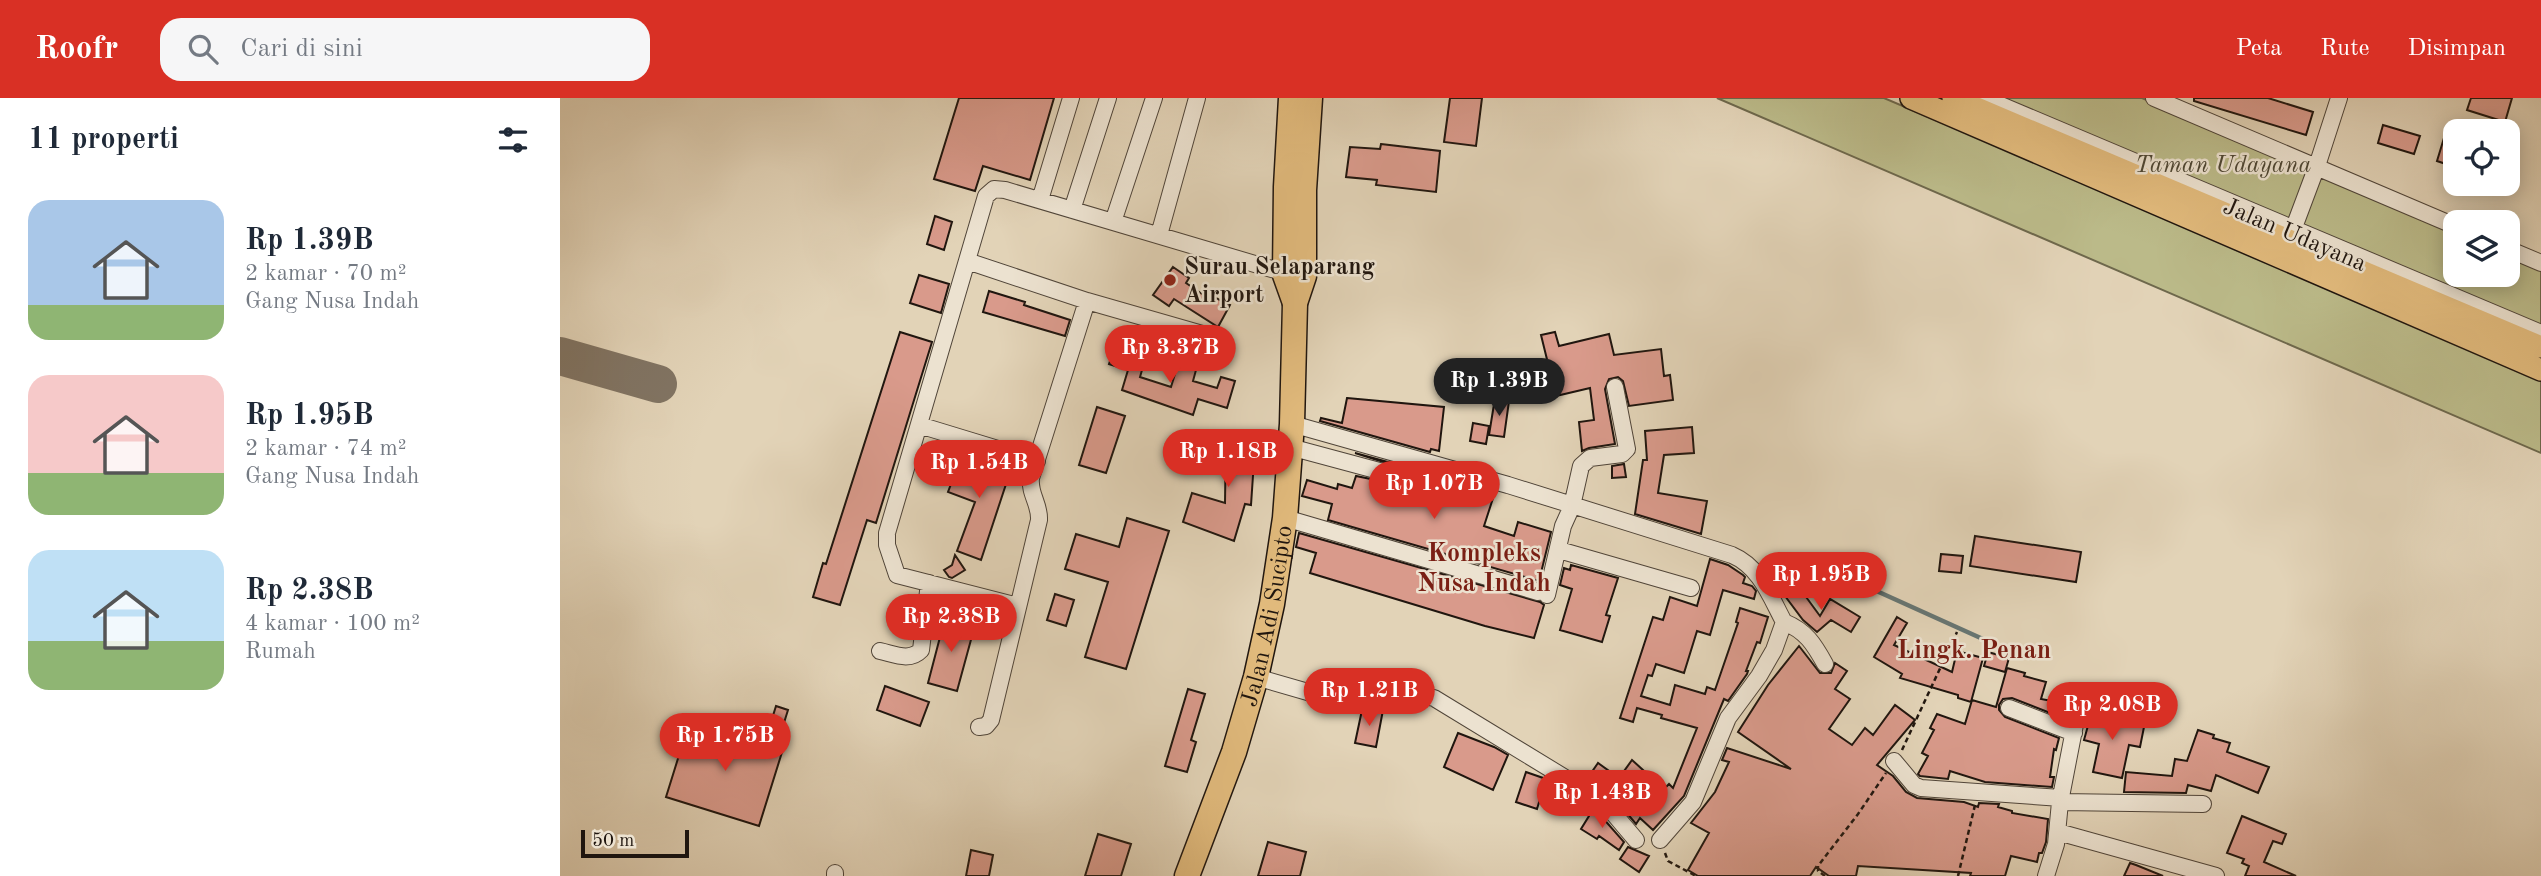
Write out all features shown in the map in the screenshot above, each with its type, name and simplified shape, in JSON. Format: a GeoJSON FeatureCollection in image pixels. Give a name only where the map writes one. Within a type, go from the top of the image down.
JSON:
{"type":"FeatureCollection","features":[{"type":"Feature","properties":{"kind":"highway","name":"Jalan Adi Sucipto"},"geometry":{"type":"LineString","coordinates":[[1186,876],[1234,752],[1293,520],[1291,436],[1295,275],[1286,187],[1292,98]]}},
{"type":"Feature","properties":{"kind":"highway","name":"Jalan Adi Sucipto"},"geometry":{"type":"LineString","coordinates":[[1295,275],[1310,98]]}},
{"type":"Feature","properties":{"kind":"main road","name":"Jalan Udayana"},"geometry":{"type":"LineString","coordinates":[[1911,98],[2113,175],[2291,235],[2541,347]]}},
{"type":"Feature","properties":{"kind":"main road","name":"Jalan Udayana"},"geometry":{"type":"LineString","coordinates":[[1953,98],[2113,175],[2541,370]]}},
{"type":"Feature","properties":{"kind":"street"},"geometry":{"type":"LineString","coordinates":[[1040,200],[1071,98]]}},
{"type":"Feature","properties":{"kind":"street"},"geometry":{"type":"LineString","coordinates":[[1072,210],[1108,98]]}},
{"type":"Feature","properties":{"kind":"street"},"geometry":{"type":"LineString","coordinates":[[1113,222],[1154,98]]}},
{"type":"Feature","properties":{"kind":"street"},"geometry":{"type":"LineString","coordinates":[[1159,234],[1197,98]]}},
{"type":"Feature","properties":{"kind":"street"},"geometry":{"type":"LineString","coordinates":[[1984,98],[2291,235],[2541,333]]}},
{"type":"Feature","properties":{"kind":"street"},"geometry":{"type":"LineString","coordinates":[[2154,98],[2443,221]]}},
{"type":"Feature","properties":{"kind":"street"},"geometry":{"type":"LineString","coordinates":[[2291,235],[2339,98]]}},
{"type":"Feature","properties":{"kind":"street"},"geometry":{"type":"LineString","coordinates":[[1018,606],[897,575],[887,545],[887,533],[986,196],[994,188],[1295,275]]}},
{"type":"Feature","properties":{"kind":"street"},"geometry":{"type":"LineString","coordinates":[[2520,254],[2541,263]]}},
{"type":"Feature","properties":{"kind":"street"},"geometry":{"type":"LineString","coordinates":[[967,261],[1087,301],[1209,336]]}},
{"type":"Feature","properties":{"kind":"street"},"geometry":{"type":"LineString","coordinates":[[979,727],[986,726],[991,720],[1039,520],[1039,509],[1030,485],[1087,301]]}},
{"type":"Feature","properties":{"kind":"street"},"geometry":{"type":"LineString","coordinates":[[1293,520],[1542,594],[1559,550],[1563,526],[1572,506],[1578,474],[1584,461],[1622,454],[1628,449],[1615,387]]}},
{"type":"Feature","properties":{"kind":"street"},"geometry":{"type":"LineString","coordinates":[[919,425],[1037,461]]}},
{"type":"Feature","properties":{"kind":"street"},"geometry":{"type":"LineString","coordinates":[[1291,436],[1384,472]]}},
{"type":"Feature","properties":{"kind":"street"},"geometry":{"type":"LineString","coordinates":[[1291,436],[1495,481],[1745,561],[1754,569],[1784,622],[1804,632],[1825,663]]}},
{"type":"Feature","properties":{"kind":"street"},"geometry":{"type":"LineString","coordinates":[[1559,550],[1691,588]]}},
{"type":"Feature","properties":{"kind":"street"},"geometry":{"type":"LineString","coordinates":[[880,650],[907,657],[915,656],[920,650],[929,583]]}},
{"type":"Feature","properties":{"kind":"street"},"geometry":{"type":"LineString","coordinates":[[1660,840],[1693,802],[1728,718],[1759,676],[1774,650],[1784,622]]}},
{"type":"Feature","properties":{"kind":"street"},"geometry":{"type":"LineString","coordinates":[[1255,677],[1332,699],[1423,696],[1434,698],[1603,802],[1636,840]]}},
{"type":"Feature","properties":{"kind":"street"},"geometry":{"type":"LineString","coordinates":[[2046,876],[2058,832],[2061,800],[2079,704]]}},
{"type":"Feature","properties":{"kind":"street"},"geometry":{"type":"LineString","coordinates":[[2009,708],[2074,733]]}},
{"type":"Feature","properties":{"kind":"street"},"geometry":{"type":"LineString","coordinates":[[1894,761],[1914,785],[1921,788],[2061,800],[2203,804]]}},
{"type":"Feature","properties":{"kind":"street"},"geometry":{"type":"LineString","coordinates":[[2058,832],[2216,876]]}},
{"type":"Feature","properties":{"kind":"path"},"geometry":{"type":"LineString","coordinates":[[1958,876],[1975,810],[1976,791]]}},
{"type":"Feature","properties":{"kind":"path"},"geometry":{"type":"LineString","coordinates":[[1660,840],[1668,860],[1696,876]]}},
{"type":"Feature","properties":{"kind":"green space","name":"Taman Udayana"},"geometry":{"type":"Polygon","coordinates":[[[1717,98],[1884,98],[2541,378],[2541,453],[1717,98]]]}},
{"type":"Feature","properties":{"kind":"green space","name":"Taman Udayana"},"geometry":{"type":"Polygon","coordinates":[[[1991,98],[2142,98],[2443,225],[2443,287],[2520,287],[2520,258],[2541,267],[2541,330],[1991,98]]]}},
{"type":"Feature","properties":{"kind":"building"},"geometry":{"type":"Polygon","coordinates":[[[959,98],[1054,98],[1030,180],[983,166],[975,191],[934,179],[959,98]]]}},
{"type":"Feature","properties":{"kind":"building"},"geometry":{"type":"Polygon","coordinates":[[[1450,98],[1482,98],[1476,146],[1444,142],[1450,98]]]}},
{"type":"Feature","properties":{"kind":"building"},"geometry":{"type":"Polygon","coordinates":[[[2194,98],[2268,98],[2313,112],[2306,135],[2194,101],[2194,98]]]}},
{"type":"Feature","properties":{"kind":"building"},"geometry":{"type":"Polygon","coordinates":[[[2471,98],[2512,98],[2506,119],[2496,119],[2467,110],[2471,98]]]}},
{"type":"Feature","properties":{"kind":"building"},"geometry":{"type":"Polygon","coordinates":[[[2383,125],[2420,136],[2414,154],[2378,143],[2383,125]]]}},
{"type":"Feature","properties":{"kind":"building"},"geometry":{"type":"Polygon","coordinates":[[[2443,141],[2443,163],[2437,161],[2443,141]]]}},
{"type":"Feature","properties":{"kind":"building"},"geometry":{"type":"Polygon","coordinates":[[[1381,144],[1440,151],[1436,192],[1376,185],[1377,180],[1346,177],[1350,147],[1380,149],[1381,144]]]}},
{"type":"Feature","properties":{"kind":"building"},"geometry":{"type":"Polygon","coordinates":[[[935,216],[952,222],[944,250],[927,244],[935,216]]]}},
{"type":"Feature","properties":{"kind":"building"},"geometry":{"type":"Polygon","coordinates":[[[1173,267],[1189,278],[1186,283],[1214,302],[1216,298],[1230,305],[1218,327],[1174,299],[1169,306],[1153,295],[1173,267]]]}},
{"type":"Feature","properties":{"kind":"building"},"geometry":{"type":"Polygon","coordinates":[[[919,275],[949,284],[941,313],[910,303],[919,275]]]}},
{"type":"Feature","properties":{"kind":"building"},"geometry":{"type":"Polygon","coordinates":[[[989,291],[1070,320],[1065,336],[983,312],[989,291]]]}},
{"type":"Feature","properties":{"kind":"building"},"geometry":{"type":"Polygon","coordinates":[[[900,332],[932,342],[876,523],[867,520],[840,605],[813,597],[900,332]]]}},
{"type":"Feature","properties":{"kind":"building"},"geometry":{"type":"Polygon","coordinates":[[[1555,332],[1559,346],[1609,334],[1614,355],[1661,349],[1664,376],[1670,375],[1673,400],[1629,406],[1623,381],[1618,377],[1609,379],[1605,389],[1615,444],[1582,451],[1579,422],[1594,420],[1590,388],[1556,396],[1541,335],[1555,332]]]}},
{"type":"Feature","properties":{"kind":"building"},"geometry":{"type":"Polygon","coordinates":[[[1115,346],[1146,356],[1140,377],[1171,387],[1178,364],[1196,370],[1193,381],[1217,388],[1221,377],[1235,381],[1227,408],[1198,399],[1193,415],[1122,390],[1128,370],[1109,364],[1115,346]]]}},
{"type":"Feature","properties":{"kind":"building"},"geometry":{"type":"Polygon","coordinates":[[[1347,398],[1444,407],[1439,451],[1431,449],[1430,452],[1320,421],[1321,418],[1342,423],[1347,398]]]}},
{"type":"Feature","properties":{"kind":"building"},"geometry":{"type":"Polygon","coordinates":[[[1495,398],[1509,401],[1504,437],[1489,435],[1495,398]]]}},
{"type":"Feature","properties":{"kind":"building"},"geometry":{"type":"Polygon","coordinates":[[[1097,407],[1125,416],[1106,473],[1079,465],[1097,407]]]}},
{"type":"Feature","properties":{"kind":"building"},"geometry":{"type":"Polygon","coordinates":[[[1473,423],[1489,426],[1486,444],[1470,441],[1473,423]]]}},
{"type":"Feature","properties":{"kind":"building"},"geometry":{"type":"Polygon","coordinates":[[[1692,427],[1694,453],[1664,455],[1658,493],[1707,501],[1701,534],[1635,514],[1643,460],[1647,460],[1645,431],[1692,427]]]}},
{"type":"Feature","properties":{"kind":"building"},"geometry":{"type":"Polygon","coordinates":[[[1226,430],[1256,431],[1251,505],[1245,504],[1234,541],[1183,522],[1192,493],[1225,503],[1226,430]]]}},
{"type":"Feature","properties":{"kind":"building"},"geometry":{"type":"Polygon","coordinates":[[[963,453],[1011,469],[981,560],[957,551],[975,502],[948,492],[963,453]]]}},
{"type":"Feature","properties":{"kind":"building"},"geometry":{"type":"Polygon","coordinates":[[[1355,453],[1424,472],[1420,486],[1469,501],[1474,486],[1495,492],[1484,526],[1514,536],[1518,522],[1551,532],[1539,581],[1328,520],[1332,504],[1302,496],[1307,480],[1337,489],[1338,484],[1352,488],[1356,476],[1385,482],[1393,475],[1390,464],[1355,453]]]}},
{"type":"Feature","properties":{"kind":"building"},"geometry":{"type":"Polygon","coordinates":[[[1624,464],[1626,477],[1612,478],[1612,466],[1624,464]]]}},
{"type":"Feature","properties":{"kind":"building"},"geometry":{"type":"Polygon","coordinates":[[[1127,518],[1169,531],[1126,669],[1085,657],[1108,582],[1065,569],[1076,534],[1119,547],[1127,518]]]}},
{"type":"Feature","properties":{"kind":"building"},"geometry":{"type":"Polygon","coordinates":[[[1299,533],[1540,602],[1544,605],[1534,638],[1485,626],[1310,573],[1316,553],[1296,547],[1299,533]]]}},
{"type":"Feature","properties":{"kind":"building"},"geometry":{"type":"Polygon","coordinates":[[[1975,536],[2081,552],[2076,582],[1970,566],[1975,536]]]}},
{"type":"Feature","properties":{"kind":"building"},"geometry":{"type":"Polygon","coordinates":[[[1941,554],[1963,556],[1961,573],[1939,571],[1941,554]]]}},
{"type":"Feature","properties":{"kind":"building"},"geometry":{"type":"Polygon","coordinates":[[[955,555],[965,570],[952,578],[944,570],[952,565],[955,555]]]}},
{"type":"Feature","properties":{"kind":"building"},"geometry":{"type":"Polygon","coordinates":[[[1710,559],[1728,565],[1743,575],[1743,583],[1752,586],[1756,591],[1754,599],[1723,590],[1710,635],[1697,631],[1684,673],[1656,664],[1652,676],[1648,675],[1641,696],[1670,705],[1675,685],[1705,694],[1707,687],[1715,690],[1738,623],[1736,622],[1740,608],[1768,617],[1747,674],[1728,701],[1724,699],[1684,796],[1653,830],[1640,818],[1636,824],[1611,794],[1587,779],[1598,763],[1619,778],[1632,760],[1664,789],[1669,784],[1673,788],[1697,728],[1637,708],[1633,722],[1620,718],[1653,617],[1663,620],[1670,597],[1697,606],[1710,559]]]}},
{"type":"Feature","properties":{"kind":"building"},"geometry":{"type":"Polygon","coordinates":[[[1571,565],[1618,578],[1606,615],[1610,616],[1602,642],[1560,630],[1572,589],[1560,585],[1564,568],[1570,570],[1571,565]]]}},
{"type":"Feature","properties":{"kind":"building"},"geometry":{"type":"Polygon","coordinates":[[[1798,586],[1820,616],[1830,599],[1860,617],[1851,632],[1831,620],[1817,632],[1803,620],[1785,596],[1798,586]]]}},
{"type":"Feature","properties":{"kind":"building"},"geometry":{"type":"Polygon","coordinates":[[[1055,594],[1074,600],[1066,626],[1047,620],[1055,594]]]}},
{"type":"Feature","properties":{"kind":"building"},"geometry":{"type":"Polygon","coordinates":[[[1897,617],[1907,623],[1894,645],[1952,672],[1957,651],[1983,658],[1971,702],[1958,698],[1958,695],[1900,678],[1902,674],[1874,657],[1897,617]]]}},
{"type":"Feature","properties":{"kind":"building"},"geometry":{"type":"Polygon","coordinates":[[[945,618],[975,625],[957,691],[928,683],[945,618]]]}},
{"type":"Feature","properties":{"kind":"building"},"geometry":{"type":"Polygon","coordinates":[[[1799,646],[1820,673],[1831,673],[1835,663],[1847,671],[1835,689],[1850,699],[1829,729],[1852,745],[1865,728],[1873,735],[1895,705],[1915,720],[1877,765],[1893,776],[1906,792],[1917,798],[1964,802],[1978,807],[1979,803],[1999,804],[1998,807],[2012,813],[2048,819],[2046,842],[2037,862],[2011,856],[2005,876],[1970,876],[1971,873],[1858,866],[1856,876],[1829,876],[1816,867],[1810,876],[1698,876],[1688,870],[1709,833],[1691,823],[1715,792],[1729,762],[1722,760],[1727,748],[1791,769],[1738,732],[1768,685],[1799,646]]]}},
{"type":"Feature","properties":{"kind":"building"},"geometry":{"type":"Polygon","coordinates":[[[1988,652],[2009,658],[2005,672],[1984,666],[1988,652]]]}},
{"type":"Feature","properties":{"kind":"building"},"geometry":{"type":"Polygon","coordinates":[[[2007,668],[2046,682],[2041,699],[2068,704],[2066,717],[2063,718],[2012,698],[2003,699],[1999,705],[1999,710],[2005,717],[2059,738],[2056,750],[2054,749],[2050,777],[2054,777],[2052,787],[1985,782],[1950,771],[1948,779],[1920,776],[1918,774],[1928,756],[1922,753],[1934,730],[1930,728],[1937,714],[1965,724],[1972,700],[1996,707],[2007,668]]]}},
{"type":"Feature","properties":{"kind":"building"},"geometry":{"type":"Polygon","coordinates":[[[885,686],[929,702],[920,726],[877,710],[885,686]]]}},
{"type":"Feature","properties":{"kind":"building"},"geometry":{"type":"Polygon","coordinates":[[[1188,689],[1205,694],[1191,740],[1196,742],[1187,772],[1165,766],[1188,689]]]}},
{"type":"Feature","properties":{"kind":"building"},"geometry":{"type":"Polygon","coordinates":[[[776,706],[788,710],[783,726],[771,722],[776,706]]]}},
{"type":"Feature","properties":{"kind":"building"},"geometry":{"type":"Polygon","coordinates":[[[2089,709],[2118,717],[2116,721],[2144,727],[2140,747],[2129,745],[2122,778],[2093,772],[2099,744],[2084,740],[2089,709]]]}},
{"type":"Feature","properties":{"kind":"building"},"geometry":{"type":"Polygon","coordinates":[[[1362,710],[1383,710],[1376,747],[1355,743],[1362,710]]]}},
{"type":"Feature","properties":{"kind":"building"},"geometry":{"type":"Polygon","coordinates":[[[690,720],[783,749],[759,826],[666,797],[690,720]]]}},
{"type":"Feature","properties":{"kind":"building"},"geometry":{"type":"Polygon","coordinates":[[[2198,730],[2230,743],[2227,752],[2269,767],[2258,793],[2216,775],[2211,791],[2188,785],[2186,793],[2124,792],[2126,772],[2172,776],[2175,759],[2187,761],[2198,730]]]}},
{"type":"Feature","properties":{"kind":"building"},"geometry":{"type":"Polygon","coordinates":[[[1458,733],[1508,755],[1493,790],[1444,767],[1458,733]]]}},
{"type":"Feature","properties":{"kind":"building"},"geometry":{"type":"Polygon","coordinates":[[[1526,772],[1546,779],[1537,809],[1516,802],[1526,772]]]}},
{"type":"Feature","properties":{"kind":"building"},"geometry":{"type":"Polygon","coordinates":[[[1594,808],[1624,842],[1619,850],[1599,836],[1597,839],[1581,829],[1594,808]]]}},
{"type":"Feature","properties":{"kind":"building"},"geometry":{"type":"Polygon","coordinates":[[[2242,816],[2286,834],[2282,844],[2273,841],[2264,862],[2296,876],[2245,876],[2249,866],[2242,863],[2244,859],[2227,853],[2242,816]]]}},
{"type":"Feature","properties":{"kind":"building"},"geometry":{"type":"Polygon","coordinates":[[[1098,834],[1131,844],[1121,876],[1085,876],[1098,834]]]}},
{"type":"Feature","properties":{"kind":"building"},"geometry":{"type":"Polygon","coordinates":[[[1268,842],[1306,852],[1300,876],[1258,876],[1268,842]]]}},
{"type":"Feature","properties":{"kind":"building"},"geometry":{"type":"Polygon","coordinates":[[[1628,847],[1649,856],[1639,872],[1620,859],[1628,847]]]}},
{"type":"Feature","properties":{"kind":"building"},"geometry":{"type":"Polygon","coordinates":[[[971,850],[993,855],[989,876],[966,876],[971,850]]]}},
{"type":"Feature","properties":{"kind":"building"},"geometry":{"type":"Polygon","coordinates":[[[2130,863],[2136,865],[2163,876],[2124,876],[2130,863]]]}},
{"type":"Feature","properties":{"kind":"waterway"},"geometry":{"type":"LineString","coordinates":[[1850,579],[2005,649]]}},
{"type":"Feature","properties":{"kind":"taxiway"},"geometry":{"type":"LineString","coordinates":[[560,356],[658,384]]}},
{"type":"Feature","properties":{"kind":"place","name":"Surau Selaparang Airport"},"geometry":{"type":"Point","coordinates":[1170,280]}},
{"type":"Feature","properties":{"kind":"district","name":"Kompleks Nusa Indah"},"geometry":{"type":"Point","coordinates":[1484,567]}},
{"type":"Feature","properties":{"kind":"district","name":"Lingk. Penan"},"geometry":{"type":"Point","coordinates":[1974,649]}}]}
